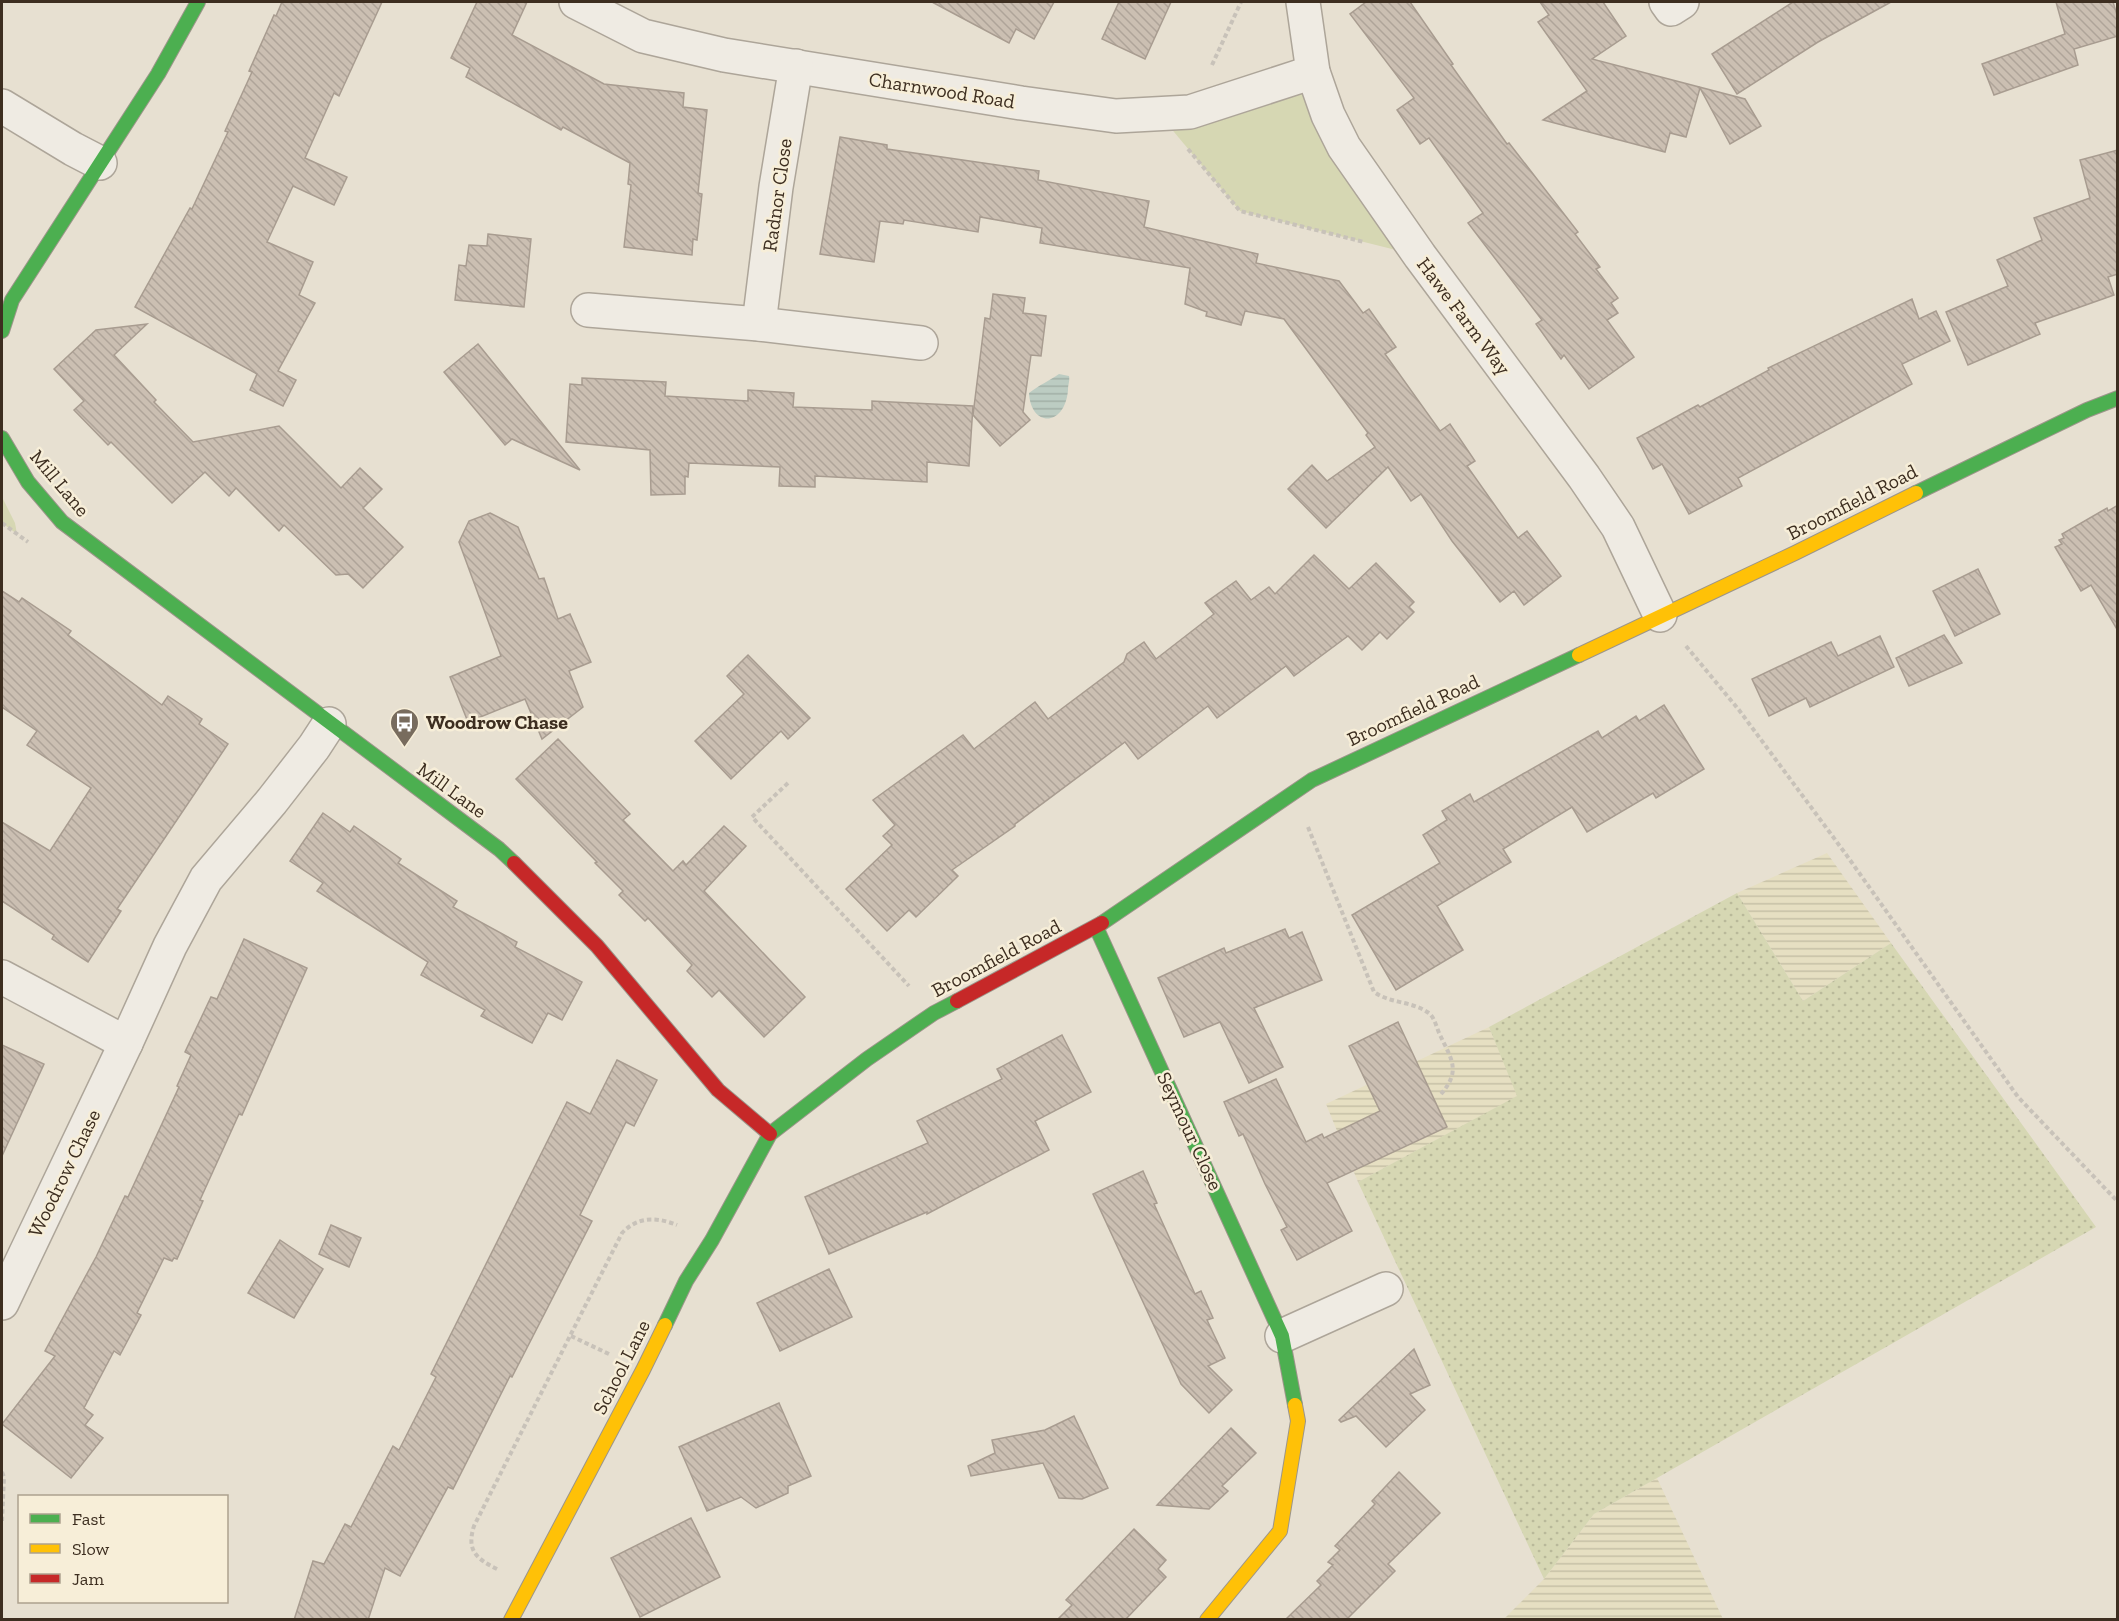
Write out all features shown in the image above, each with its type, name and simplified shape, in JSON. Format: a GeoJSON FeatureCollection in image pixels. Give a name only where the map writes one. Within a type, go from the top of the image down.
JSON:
{"type":"FeatureCollection","features":[{"type":"Feature","properties":{"kind":"street"},"geometry":{"type":"LineString","coordinates":[[2,331],[12,300],[158,74],[198,2]]}},
{"type":"Feature","properties":{"kind":"street","name":"Charnwood Road"},"geometry":{"type":"LineString","coordinates":[[576,2],[643,36],[724,55],[1010,102],[1116,116],[1175,113],[1313,72]]}},
{"type":"Feature","properties":{"kind":"street","name":"Hawe Farm Way"},"geometry":{"type":"LineString","coordinates":[[1303,2],[1313,72],[1328,115],[1344,147],[1420,256],[1584,477],[1618,527],[1660,615]]}},
{"type":"Feature","properties":{"kind":"street"},"geometry":{"type":"LineString","coordinates":[[1666,2],[1671,9],[1682,2]]}},
{"type":"Feature","properties":{"kind":"street","name":"Radnor Close"},"geometry":{"type":"LineString","coordinates":[[759,324],[776,187],[796,66]]}},
{"type":"Feature","properties":{"kind":"street"},"geometry":{"type":"LineString","coordinates":[[2,106],[100,163]]}},
{"type":"Feature","properties":{"kind":"street"},"geometry":{"type":"LineString","coordinates":[[588,310],[759,324],[921,343]]}},
{"type":"Feature","properties":{"kind":"street","name":"Broomfield Road"},"geometry":{"type":"LineString","coordinates":[[770,1134],[867,1059],[934,1013],[1096,927],[1294,792],[1323,775],[1795,553],[2066,420],[2118,398]]}},
{"type":"Feature","properties":{"kind":"street","name":"Mill Lane"},"geometry":{"type":"LineString","coordinates":[[2,438],[28,482],[62,522],[499,849],[597,946],[718,1090],[770,1134]]}},
{"type":"Feature","properties":{"kind":"street","name":"Woodrow Chase"},"geometry":{"type":"LineString","coordinates":[[2,1303],[170,946],[206,879],[279,792],[329,724]]}},
{"type":"Feature","properties":{"kind":"street","name":"Seymour Close"},"geometry":{"type":"LineString","coordinates":[[1096,927],[1282,1336],[1299,1421],[1280,1531],[1207,1620]]}},
{"type":"Feature","properties":{"kind":"street"},"geometry":{"type":"LineString","coordinates":[[2,976],[126,1043]]}},
{"type":"Feature","properties":{"kind":"street","name":"School Lane"},"geometry":{"type":"LineString","coordinates":[[511,1620],[643,1370],[686,1281],[712,1240],[770,1134]]}},
{"type":"Feature","properties":{"kind":"street"},"geometry":{"type":"LineString","coordinates":[[1282,1336],[1386,1289]]}},
{"type":"Feature","properties":{"kind":"path"},"geometry":{"type":"LineString","coordinates":[[1241,2],[1175,113],[1240,211],[1420,256]]}},
{"type":"Feature","properties":{"kind":"path"},"geometry":{"type":"LineString","coordinates":[[1660,615],[1739,710],[1845,853],[2018,1097],[2118,1202]]}},
{"type":"Feature","properties":{"kind":"path"},"geometry":{"type":"LineString","coordinates":[[788,783],[752,817],[934,1013]]}},
{"type":"Feature","properties":{"kind":"path"},"geometry":{"type":"LineString","coordinates":[[1294,792],[1374,992],[1431,1015],[1454,1064],[1451,1082],[1441,1094]]}},
{"type":"Feature","properties":{"kind":"path"},"geometry":{"type":"LineString","coordinates":[[529,1586],[479,1560],[475,1554],[471,1535],[622,1233],[629,1225],[652,1218],[664,1220],[712,1240]]}},
{"type":"Feature","properties":{"kind":"path"},"geometry":{"type":"LineString","coordinates":[[2,1472],[4,1477],[2,1521]]}},
{"type":"Feature","properties":{"kind":"shaded area"},"geometry":{"type":"Polygon","coordinates":[[[1059,374],[1069,376],[1066,402],[1055,416],[1041,417],[1031,404],[1029,393],[1059,374]]]}},
{"type":"Feature","properties":{"kind":"shaded area"},"geometry":{"type":"Polygon","coordinates":[[[1827,853],[1891,943],[1803,1001],[1737,893],[1827,853]]]}},
{"type":"Feature","properties":{"kind":"shaded area"},"geometry":{"type":"Polygon","coordinates":[[[1489,1027],[1518,1096],[1358,1182],[1326,1104],[1489,1027]]]}},
{"type":"Feature","properties":{"kind":"shaded area"},"geometry":{"type":"Polygon","coordinates":[[[1657,1478],[1723,1619],[1503,1620],[1544,1579],[1594,1514],[1657,1478]]]}},
{"type":"Feature","properties":{"kind":"green space"},"geometry":{"type":"Polygon","coordinates":[[[1313,72],[1420,256],[1240,211],[1159,114],[1313,72]]]}},
{"type":"Feature","properties":{"kind":"green space"},"geometry":{"type":"Polygon","coordinates":[[[2,497],[15,523],[17,534],[2,523],[2,497]]]}},
{"type":"Feature","properties":{"kind":"green space"},"geometry":{"type":"Polygon","coordinates":[[[1737,893],[1803,1001],[1891,943],[2096,1227],[1594,1514],[1544,1579],[1358,1182],[1517,1096],[1489,1027],[1737,893]]]}},
{"type":"Feature","properties":{"kind":"building"},"geometry":{"type":"Polygon","coordinates":[[[282,2],[382,2],[339,96],[334,93],[305,158],[347,177],[334,205],[293,186],[267,242],[313,262],[299,295],[315,303],[278,371],[296,380],[283,406],[250,390],[257,374],[135,307],[190,208],[192,209],[228,132],[225,131],[252,72],[249,71],[282,2]]]}},
{"type":"Feature","properties":{"kind":"building"},"geometry":{"type":"Polygon","coordinates":[[[477,2],[527,2],[512,35],[604,84],[684,93],[683,107],[707,110],[698,193],[702,194],[697,240],[693,239],[692,255],[624,247],[631,185],[628,184],[630,163],[563,127],[561,130],[466,77],[470,68],[451,58],[477,2]]]}},
{"type":"Feature","properties":{"kind":"building"},"geometry":{"type":"Polygon","coordinates":[[[932,2],[1054,2],[1034,39],[1016,29],[1009,43],[932,2]]]}},
{"type":"Feature","properties":{"kind":"building"},"geometry":{"type":"Polygon","coordinates":[[[1119,2],[1171,2],[1145,59],[1102,39],[1119,2]]]}},
{"type":"Feature","properties":{"kind":"building"},"geometry":{"type":"Polygon","coordinates":[[[1366,2],[1410,2],[1507,144],[1509,143],[1578,232],[1575,234],[1600,267],[1596,269],[1618,298],[1611,303],[1618,313],[1607,320],[1634,357],[1589,389],[1564,355],[1561,359],[1536,324],[1542,320],[1468,223],[1483,213],[1429,138],[1420,144],[1397,110],[1414,98],[1350,14],[1366,2]]]}},
{"type":"Feature","properties":{"kind":"building"},"geometry":{"type":"Polygon","coordinates":[[[1540,2],[1603,2],[1626,36],[1592,59],[1745,99],[1761,126],[1730,144],[1700,88],[1686,137],[1670,133],[1665,152],[1543,120],[1587,91],[1538,22],[1549,15],[1540,2]]]}},
{"type":"Feature","properties":{"kind":"building"},"geometry":{"type":"Polygon","coordinates":[[[1793,2],[1891,2],[1818,42],[1737,94],[1712,54],[1793,2]]]}},
{"type":"Feature","properties":{"kind":"building"},"geometry":{"type":"Polygon","coordinates":[[[2056,2],[2113,2],[2118,18],[2118,36],[2074,49],[2078,65],[1994,95],[1982,64],[2065,34],[2056,2]]]}},
{"type":"Feature","properties":{"kind":"building"},"geometry":{"type":"Polygon","coordinates":[[[840,137],[887,145],[887,149],[1039,171],[1038,180],[1149,201],[1144,227],[1258,254],[1256,263],[1339,281],[1363,313],[1369,309],[1396,347],[1385,354],[1440,431],[1450,424],[1475,461],[1467,466],[1518,538],[1527,531],[1561,576],[1524,605],[1514,591],[1500,602],[1452,541],[1421,494],[1411,501],[1388,467],[1326,528],[1288,489],[1312,465],[1327,481],[1375,447],[1366,435],[1368,433],[1284,319],[1245,311],[1241,325],[1206,316],[1207,312],[1185,304],[1190,268],[1040,243],[1042,228],[980,217],[978,232],[904,220],[903,224],[880,221],[874,262],[820,254],[840,137]]]}},
{"type":"Feature","properties":{"kind":"building"},"geometry":{"type":"Polygon","coordinates":[[[2118,150],[2118,274],[2108,277],[2114,295],[2035,323],[2040,334],[1968,365],[1946,312],[2008,286],[1997,260],[2042,240],[2034,218],[2090,198],[2080,160],[2118,150]]]}},
{"type":"Feature","properties":{"kind":"building"},"geometry":{"type":"Polygon","coordinates":[[[488,234],[531,239],[524,307],[455,300],[459,265],[466,266],[469,245],[487,246],[488,234]]]}},
{"type":"Feature","properties":{"kind":"building"},"geometry":{"type":"Polygon","coordinates":[[[993,294],[1025,298],[1023,313],[1046,316],[1041,356],[1031,355],[1023,412],[1030,420],[1000,446],[973,415],[985,318],[990,319],[993,294]]]}},
{"type":"Feature","properties":{"kind":"building"},"geometry":{"type":"Polygon","coordinates":[[[1912,299],[1919,319],[1936,311],[1950,341],[1902,364],[1912,384],[1738,478],[1742,486],[1689,514],[1662,464],[1653,469],[1637,438],[1698,405],[1700,407],[1769,370],[1768,368],[1912,299]]]}},
{"type":"Feature","properties":{"kind":"building"},"geometry":{"type":"Polygon","coordinates":[[[147,324],[114,355],[156,400],[154,402],[193,442],[279,426],[341,488],[360,468],[382,489],[363,508],[403,547],[363,588],[348,574],[336,575],[284,525],[279,531],[236,488],[229,496],[205,472],[172,503],[111,442],[108,445],[74,410],[84,401],[54,369],[96,330],[147,324]]]}},
{"type":"Feature","properties":{"kind":"building"},"geometry":{"type":"Polygon","coordinates":[[[478,344],[580,470],[512,439],[505,445],[444,372],[478,344]]]}},
{"type":"Feature","properties":{"kind":"building"},"geometry":{"type":"Polygon","coordinates":[[[582,378],[666,382],[665,396],[748,401],[748,390],[794,393],[793,407],[872,410],[872,401],[973,406],[969,466],[927,462],[927,482],[815,476],[815,487],[779,486],[780,467],[689,463],[688,477],[685,476],[685,494],[651,495],[650,450],[566,442],[570,384],[582,385],[582,378]]]}},
{"type":"Feature","properties":{"kind":"building"},"geometry":{"type":"Polygon","coordinates":[[[2118,505],[2118,631],[2091,585],[2081,591],[2055,547],[2062,544],[2059,540],[2064,538],[2062,534],[2107,508],[2108,511],[2118,505]]]}},
{"type":"Feature","properties":{"kind":"building"},"geometry":{"type":"Polygon","coordinates":[[[490,513],[518,527],[539,579],[544,578],[558,619],[570,614],[591,662],[569,671],[583,707],[542,739],[525,699],[468,722],[450,677],[501,656],[459,542],[469,521],[490,513]]]}},
{"type":"Feature","properties":{"kind":"building"},"geometry":{"type":"Polygon","coordinates":[[[1314,555],[1349,589],[1376,563],[1414,602],[1409,607],[1414,612],[1387,639],[1380,632],[1362,650],[1348,636],[1294,676],[1286,666],[1217,718],[1208,706],[1138,759],[1125,742],[1015,826],[952,870],[958,876],[916,917],[909,910],[887,931],[846,889],[892,845],[883,836],[895,825],[873,800],[963,735],[974,749],[1035,702],[1048,719],[1124,662],[1127,654],[1144,642],[1156,659],[1214,614],[1205,603],[1236,581],[1251,600],[1269,587],[1275,594],[1314,555]]]}},
{"type":"Feature","properties":{"kind":"building"},"geometry":{"type":"Polygon","coordinates":[[[1978,569],[2000,614],[1955,636],[1933,591],[1978,569]]]}},
{"type":"Feature","properties":{"kind":"building"},"geometry":{"type":"Polygon","coordinates":[[[2,591],[19,602],[22,598],[71,631],[68,635],[162,705],[168,696],[202,719],[199,724],[228,744],[117,909],[121,911],[88,962],[52,939],[54,935],[2,901],[2,822],[50,851],[91,788],[27,745],[37,731],[2,707],[2,591]]]}},
{"type":"Feature","properties":{"kind":"building"},"geometry":{"type":"Polygon","coordinates":[[[1944,635],[1962,663],[1909,686],[1896,658],[1944,635]]]}},
{"type":"Feature","properties":{"kind":"building"},"geometry":{"type":"Polygon","coordinates":[[[1880,636],[1894,667],[1810,707],[1806,698],[1769,716],[1752,679],[1831,642],[1838,656],[1880,636]]]}},
{"type":"Feature","properties":{"kind":"building"},"geometry":{"type":"Polygon","coordinates":[[[748,655],[810,718],[788,739],[781,731],[731,779],[695,741],[744,694],[727,676],[748,655]]]}},
{"type":"Feature","properties":{"kind":"building"},"geometry":{"type":"Polygon","coordinates":[[[1664,705],[1704,769],[1656,798],[1653,793],[1587,832],[1572,807],[1503,849],[1511,862],[1437,906],[1463,950],[1396,990],[1352,915],[1440,863],[1423,835],[1447,820],[1442,811],[1470,794],[1474,802],[1598,731],[1602,738],[1636,716],[1639,721],[1664,705]]]}},
{"type":"Feature","properties":{"kind":"building"},"geometry":{"type":"Polygon","coordinates":[[[558,739],[630,814],[623,820],[673,871],[683,861],[686,865],[724,826],[746,846],[704,891],[805,997],[764,1037],[719,990],[712,997],[687,971],[692,965],[648,918],[645,921],[619,895],[623,891],[516,779],[558,739]]]}},
{"type":"Feature","properties":{"kind":"building"},"geometry":{"type":"Polygon","coordinates":[[[323,813],[350,832],[354,826],[401,859],[398,863],[457,901],[453,907],[517,942],[515,947],[582,982],[562,1020],[548,1013],[532,1043],[481,1016],[485,1010],[421,975],[428,962],[317,891],[323,883],[290,861],[323,813]]]}},
{"type":"Feature","properties":{"kind":"building"},"geometry":{"type":"Polygon","coordinates":[[[1285,929],[1289,938],[1302,932],[1322,980],[1254,1008],[1283,1067],[1249,1083],[1220,1022],[1184,1037],[1158,978],[1224,948],[1226,953],[1285,929]]]}},
{"type":"Feature","properties":{"kind":"building"},"geometry":{"type":"Polygon","coordinates":[[[244,939],[307,968],[242,1115],[239,1114],[200,1200],[203,1201],[177,1259],[174,1258],[172,1261],[164,1258],[137,1313],[141,1315],[120,1355],[114,1351],[84,1408],[93,1415],[85,1425],[103,1438],[71,1478],[2,1424],[55,1356],[45,1351],[96,1257],[125,1196],[128,1197],[179,1087],[177,1086],[191,1055],[185,1052],[211,997],[217,999],[244,939]]]}},
{"type":"Feature","properties":{"kind":"building"},"geometry":{"type":"Polygon","coordinates":[[[1398,1022],[1447,1127],[1327,1183],[1352,1231],[1297,1260],[1281,1230],[1287,1227],[1243,1134],[1239,1136],[1224,1102],[1276,1079],[1306,1142],[1322,1134],[1324,1138],[1380,1111],[1349,1046],[1398,1022]]]}},
{"type":"Feature","properties":{"kind":"building"},"geometry":{"type":"Polygon","coordinates":[[[1062,1035],[1091,1092],[1035,1121],[1049,1150],[927,1214],[927,1212],[829,1254],[805,1197],[928,1143],[917,1121],[1002,1079],[997,1069],[1062,1035]]]}},
{"type":"Feature","properties":{"kind":"building"},"geometry":{"type":"Polygon","coordinates":[[[2,1045],[44,1064],[2,1156],[2,1045]]]}},
{"type":"Feature","properties":{"kind":"building"},"geometry":{"type":"Polygon","coordinates":[[[617,1060],[657,1080],[634,1126],[626,1122],[580,1215],[592,1221],[453,1489],[448,1487],[400,1576],[385,1568],[368,1620],[294,1620],[313,1561],[324,1564],[345,1524],[351,1527],[393,1446],[399,1450],[436,1377],[431,1374],[567,1102],[590,1114],[617,1060]]]}},
{"type":"Feature","properties":{"kind":"building"},"geometry":{"type":"Polygon","coordinates":[[[1143,1171],[1157,1203],[1154,1204],[1195,1294],[1201,1291],[1213,1318],[1207,1320],[1225,1358],[1208,1366],[1232,1390],[1209,1413],[1181,1384],[1093,1194],[1143,1171]]]}},
{"type":"Feature","properties":{"kind":"building"},"geometry":{"type":"Polygon","coordinates":[[[331,1225],[361,1238],[349,1267],[319,1254],[331,1225]]]}},
{"type":"Feature","properties":{"kind":"building"},"geometry":{"type":"Polygon","coordinates":[[[280,1240],[323,1269],[294,1318],[248,1293],[280,1240]]]}},
{"type":"Feature","properties":{"kind":"building"},"geometry":{"type":"Polygon","coordinates":[[[829,1269],[852,1317],[780,1351],[757,1303],[829,1269]]]}},
{"type":"Feature","properties":{"kind":"building"},"geometry":{"type":"Polygon","coordinates":[[[1414,1349],[1430,1385],[1410,1394],[1425,1410],[1386,1447],[1356,1416],[1341,1422],[1339,1420],[1414,1349]]]}},
{"type":"Feature","properties":{"kind":"building"},"geometry":{"type":"Polygon","coordinates":[[[779,1403],[811,1476],[788,1486],[788,1493],[756,1508],[741,1497],[707,1511],[679,1447],[779,1403]]]}},
{"type":"Feature","properties":{"kind":"building"},"geometry":{"type":"Polygon","coordinates":[[[1074,1416],[1108,1488],[1082,1499],[1059,1498],[1043,1463],[971,1476],[968,1466],[995,1453],[992,1440],[1045,1430],[1074,1416]]]}},
{"type":"Feature","properties":{"kind":"building"},"geometry":{"type":"Polygon","coordinates":[[[1231,1428],[1256,1453],[1222,1486],[1228,1491],[1209,1509],[1157,1505],[1231,1428]]]}},
{"type":"Feature","properties":{"kind":"building"},"geometry":{"type":"Polygon","coordinates":[[[1399,1472],[1440,1513],[1388,1564],[1395,1571],[1346,1620],[1285,1620],[1321,1585],[1317,1581],[1333,1565],[1328,1562],[1340,1550],[1335,1546],[1375,1504],[1372,1501],[1399,1472]]]}},
{"type":"Feature","properties":{"kind":"building"},"geometry":{"type":"Polygon","coordinates":[[[691,1518],[720,1577],[640,1617],[611,1558],[691,1518]]]}},
{"type":"Feature","properties":{"kind":"building"},"geometry":{"type":"Polygon","coordinates":[[[1134,1529],[1166,1560],[1158,1569],[1166,1577],[1125,1620],[1057,1620],[1072,1605],[1066,1600],[1134,1529]]]}},
{"type":"Feature","properties":{"kind":"traffic: fast"},"geometry":{"type":"LineString","coordinates":[[2,331],[12,300],[158,74],[198,2]]}},
{"type":"Feature","properties":{"kind":"traffic: fast"},"geometry":{"type":"LineString","coordinates":[[1916,493],[2087,410],[2118,398]]}},
{"type":"Feature","properties":{"kind":"traffic: fast"},"geometry":{"type":"LineString","coordinates":[[2,438],[28,482],[62,522],[499,849],[514,863]]}},
{"type":"Feature","properties":{"kind":"traffic: fast"},"geometry":{"type":"LineString","coordinates":[[1102,923],[1312,780],[1579,655]]}},
{"type":"Feature","properties":{"kind":"traffic: fast"},"geometry":{"type":"LineString","coordinates":[[1096,927],[1282,1336],[1295,1405]]}},
{"type":"Feature","properties":{"kind":"traffic: fast"},"geometry":{"type":"LineString","coordinates":[[665,1325],[686,1281],[712,1240],[770,1134],[867,1059],[934,1013],[957,1001]]}},
{"type":"Feature","properties":{"kind":"traffic: slow"},"geometry":{"type":"LineString","coordinates":[[1579,655],[1916,493]]}},
{"type":"Feature","properties":{"kind":"traffic: slow"},"geometry":{"type":"LineString","coordinates":[[511,1620],[665,1325]]}},
{"type":"Feature","properties":{"kind":"traffic: slow"},"geometry":{"type":"LineString","coordinates":[[1207,1620],[1280,1531],[1298,1421],[1295,1405]]}},
{"type":"Feature","properties":{"kind":"traffic: jam"},"geometry":{"type":"LineString","coordinates":[[514,863],[597,946],[718,1090],[770,1134]]}},
{"type":"Feature","properties":{"kind":"traffic: jam"},"geometry":{"type":"LineString","coordinates":[[957,1001],[1102,923]]}},
{"type":"Feature","properties":{"kind":"place","name":"Woodrow Chase"},"geometry":{"type":"Point","coordinates":[405,748]}}]}
